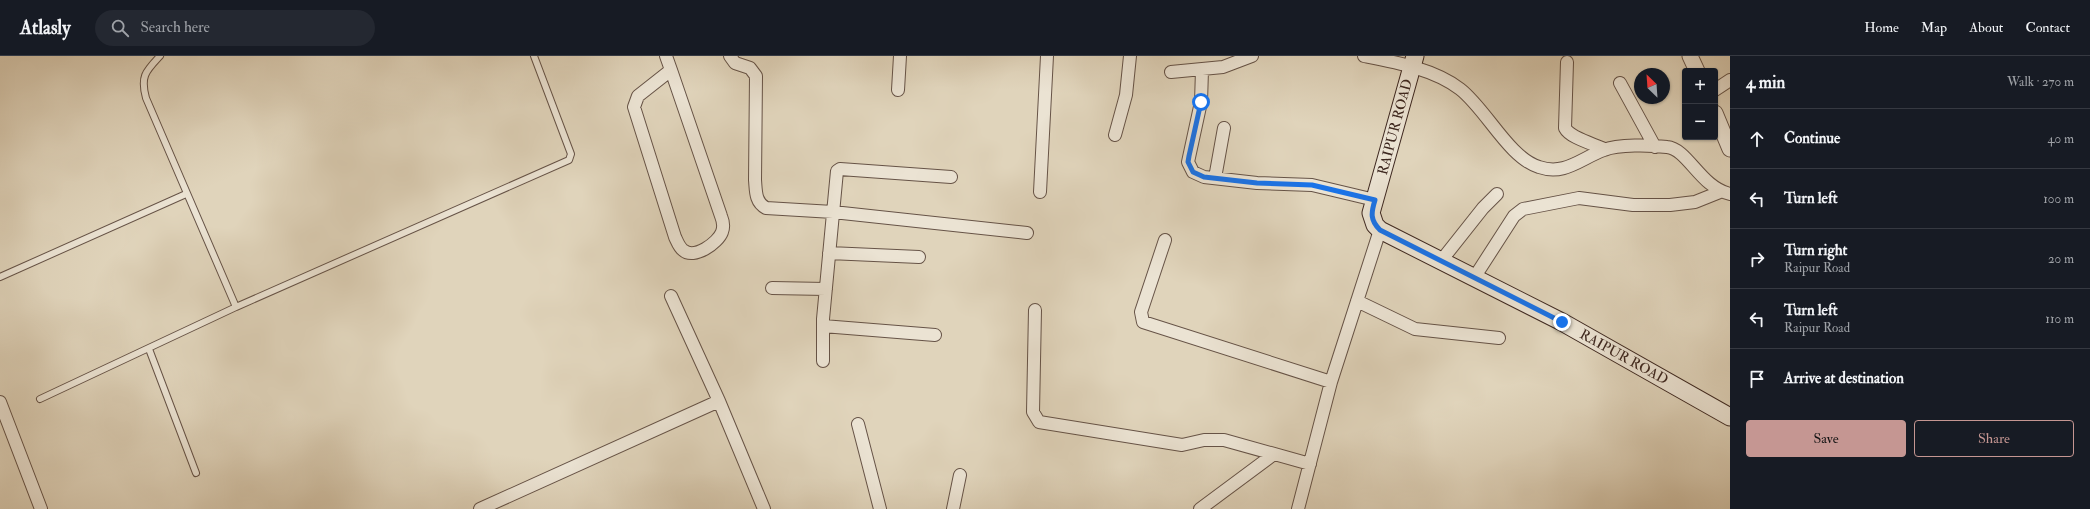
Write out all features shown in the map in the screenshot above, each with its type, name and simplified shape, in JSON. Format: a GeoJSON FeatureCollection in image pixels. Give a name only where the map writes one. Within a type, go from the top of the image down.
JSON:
{"type":"FeatureCollection","features":[{"type":"Feature","properties":{"kind":"main road","name":"RAIPUR ROAD"},"geometry":{"type":"LineString","coordinates":[[1413,62],[1372,213],[1372,220],[1380,230],[1562,322],[1730,417]]}},
{"type":"Feature","properties":{"kind":"street"},"geometry":{"type":"LineString","coordinates":[[666,56],[671,70],[723,224],[722,232],[715,241],[695,252],[683,251],[675,237],[634,107],[638,96],[671,70]]}},
{"type":"Feature","properties":{"kind":"street"},"geometry":{"type":"LineString","coordinates":[[730,56],[735,63],[750,68],[756,76],[755,180],[758,202],[766,208],[833,212],[1027,233]]}},
{"type":"Feature","properties":{"kind":"street"},"geometry":{"type":"LineString","coordinates":[[898,90],[900,56]]}},
{"type":"Feature","properties":{"kind":"street"},"geometry":{"type":"LineString","coordinates":[[1040,192],[1047,56]]}},
{"type":"Feature","properties":{"kind":"street"},"geometry":{"type":"LineString","coordinates":[[1115,135],[1126,95],[1130,56]]}},
{"type":"Feature","properties":{"kind":"street"},"geometry":{"type":"LineString","coordinates":[[1172,72],[1223,67],[1252,56]]}},
{"type":"Feature","properties":{"kind":"street"},"geometry":{"type":"LineString","coordinates":[[1364,56],[1413,62],[1444,78],[1473,100],[1520,155],[1539,167],[1565,169],[1604,149],[1619,147],[1667,147],[1678,151],[1704,180],[1725,193]]}},
{"type":"Feature","properties":{"kind":"street"},"geometry":{"type":"LineString","coordinates":[[1690,56],[1696,68]]}},
{"type":"Feature","properties":{"kind":"street"},"geometry":{"type":"LineString","coordinates":[[1567,62],[1565,128],[1571,136],[1589,141],[1604,149]]}},
{"type":"Feature","properties":{"kind":"street"},"geometry":{"type":"LineString","coordinates":[[1202,70],[1201,102],[1188,162],[1193,172],[1204,177],[1257,183],[1312,185],[1375,200]]}},
{"type":"Feature","properties":{"kind":"street"},"geometry":{"type":"LineString","coordinates":[[1718,88],[1730,80]]}},
{"type":"Feature","properties":{"kind":"street"},"geometry":{"type":"LineString","coordinates":[[1620,83],[1655,146]]}},
{"type":"Feature","properties":{"kind":"street"},"geometry":{"type":"LineString","coordinates":[[1718,120],[1730,148]]}},
{"type":"Feature","properties":{"kind":"street"},"geometry":{"type":"LineString","coordinates":[[1215,178],[1224,128]]}},
{"type":"Feature","properties":{"kind":"street"},"geometry":{"type":"LineString","coordinates":[[823,361],[823,326],[836,172],[839,170],[951,177]]}},
{"type":"Feature","properties":{"kind":"street"},"geometry":{"type":"LineString","coordinates":[[1474,278],[1514,216],[1523,209],[1579,198],[1633,205],[1670,205],[1695,202],[1725,193]]}},
{"type":"Feature","properties":{"kind":"street"},"geometry":{"type":"LineString","coordinates":[[1441,261],[1483,208],[1497,194]]}},
{"type":"Feature","properties":{"kind":"street"},"geometry":{"type":"LineString","coordinates":[[1298,509],[1331,382],[1380,230]]}},
{"type":"Feature","properties":{"kind":"street"},"geometry":{"type":"LineString","coordinates":[[1164,240],[1141,312],[1143,322],[1331,382]]}},
{"type":"Feature","properties":{"kind":"street"},"geometry":{"type":"LineString","coordinates":[[829,253],[919,257]]}},
{"type":"Feature","properties":{"kind":"street"},"geometry":{"type":"LineString","coordinates":[[772,288],[826,289]]}},
{"type":"Feature","properties":{"kind":"street"},"geometry":{"type":"LineString","coordinates":[[671,296],[719,401],[764,509]]}},
{"type":"Feature","properties":{"kind":"street"},"geometry":{"type":"LineString","coordinates":[[1357,301],[1415,329],[1499,338]]}},
{"type":"Feature","properties":{"kind":"street"},"geometry":{"type":"LineString","coordinates":[[1035,310],[1033,412],[1039,422],[1182,446],[1204,440],[1224,440],[1310,464]]}},
{"type":"Feature","properties":{"kind":"street"},"geometry":{"type":"LineString","coordinates":[[823,326],[935,336]]}},
{"type":"Feature","properties":{"kind":"street"},"geometry":{"type":"LineString","coordinates":[[480,509],[719,401]]}},
{"type":"Feature","properties":{"kind":"street"},"geometry":{"type":"LineString","coordinates":[[0,402],[41,509]]}},
{"type":"Feature","properties":{"kind":"street"},"geometry":{"type":"LineString","coordinates":[[858,424],[880,509]]}},
{"type":"Feature","properties":{"kind":"street"},"geometry":{"type":"LineString","coordinates":[[1200,509],[1274,454]]}},
{"type":"Feature","properties":{"kind":"street"},"geometry":{"type":"LineString","coordinates":[[953,509],[960,475]]}},
{"type":"Feature","properties":{"kind":"lane"},"geometry":{"type":"LineString","coordinates":[[160,56],[147,70],[143,79],[143,88],[186,194],[236,307]]}},
{"type":"Feature","properties":{"kind":"lane"},"geometry":{"type":"LineString","coordinates":[[40,399],[236,307],[569,160],[571,154],[534,56]]}},
{"type":"Feature","properties":{"kind":"lane"},"geometry":{"type":"LineString","coordinates":[[0,277],[186,194]]}},
{"type":"Feature","properties":{"kind":"lane"},"geometry":{"type":"LineString","coordinates":[[149,349],[196,473]]}},
{"type":"Feature","properties":{"kind":"route"},"geometry":{"type":"LineString","coordinates":[[1201,102],[1199,117],[1188,162],[1190,168],[1197,175],[1257,183],[1312,185],[1330,188],[1375,200],[1372,220],[1374,225],[1380,230],[1562,322]]}}]}
